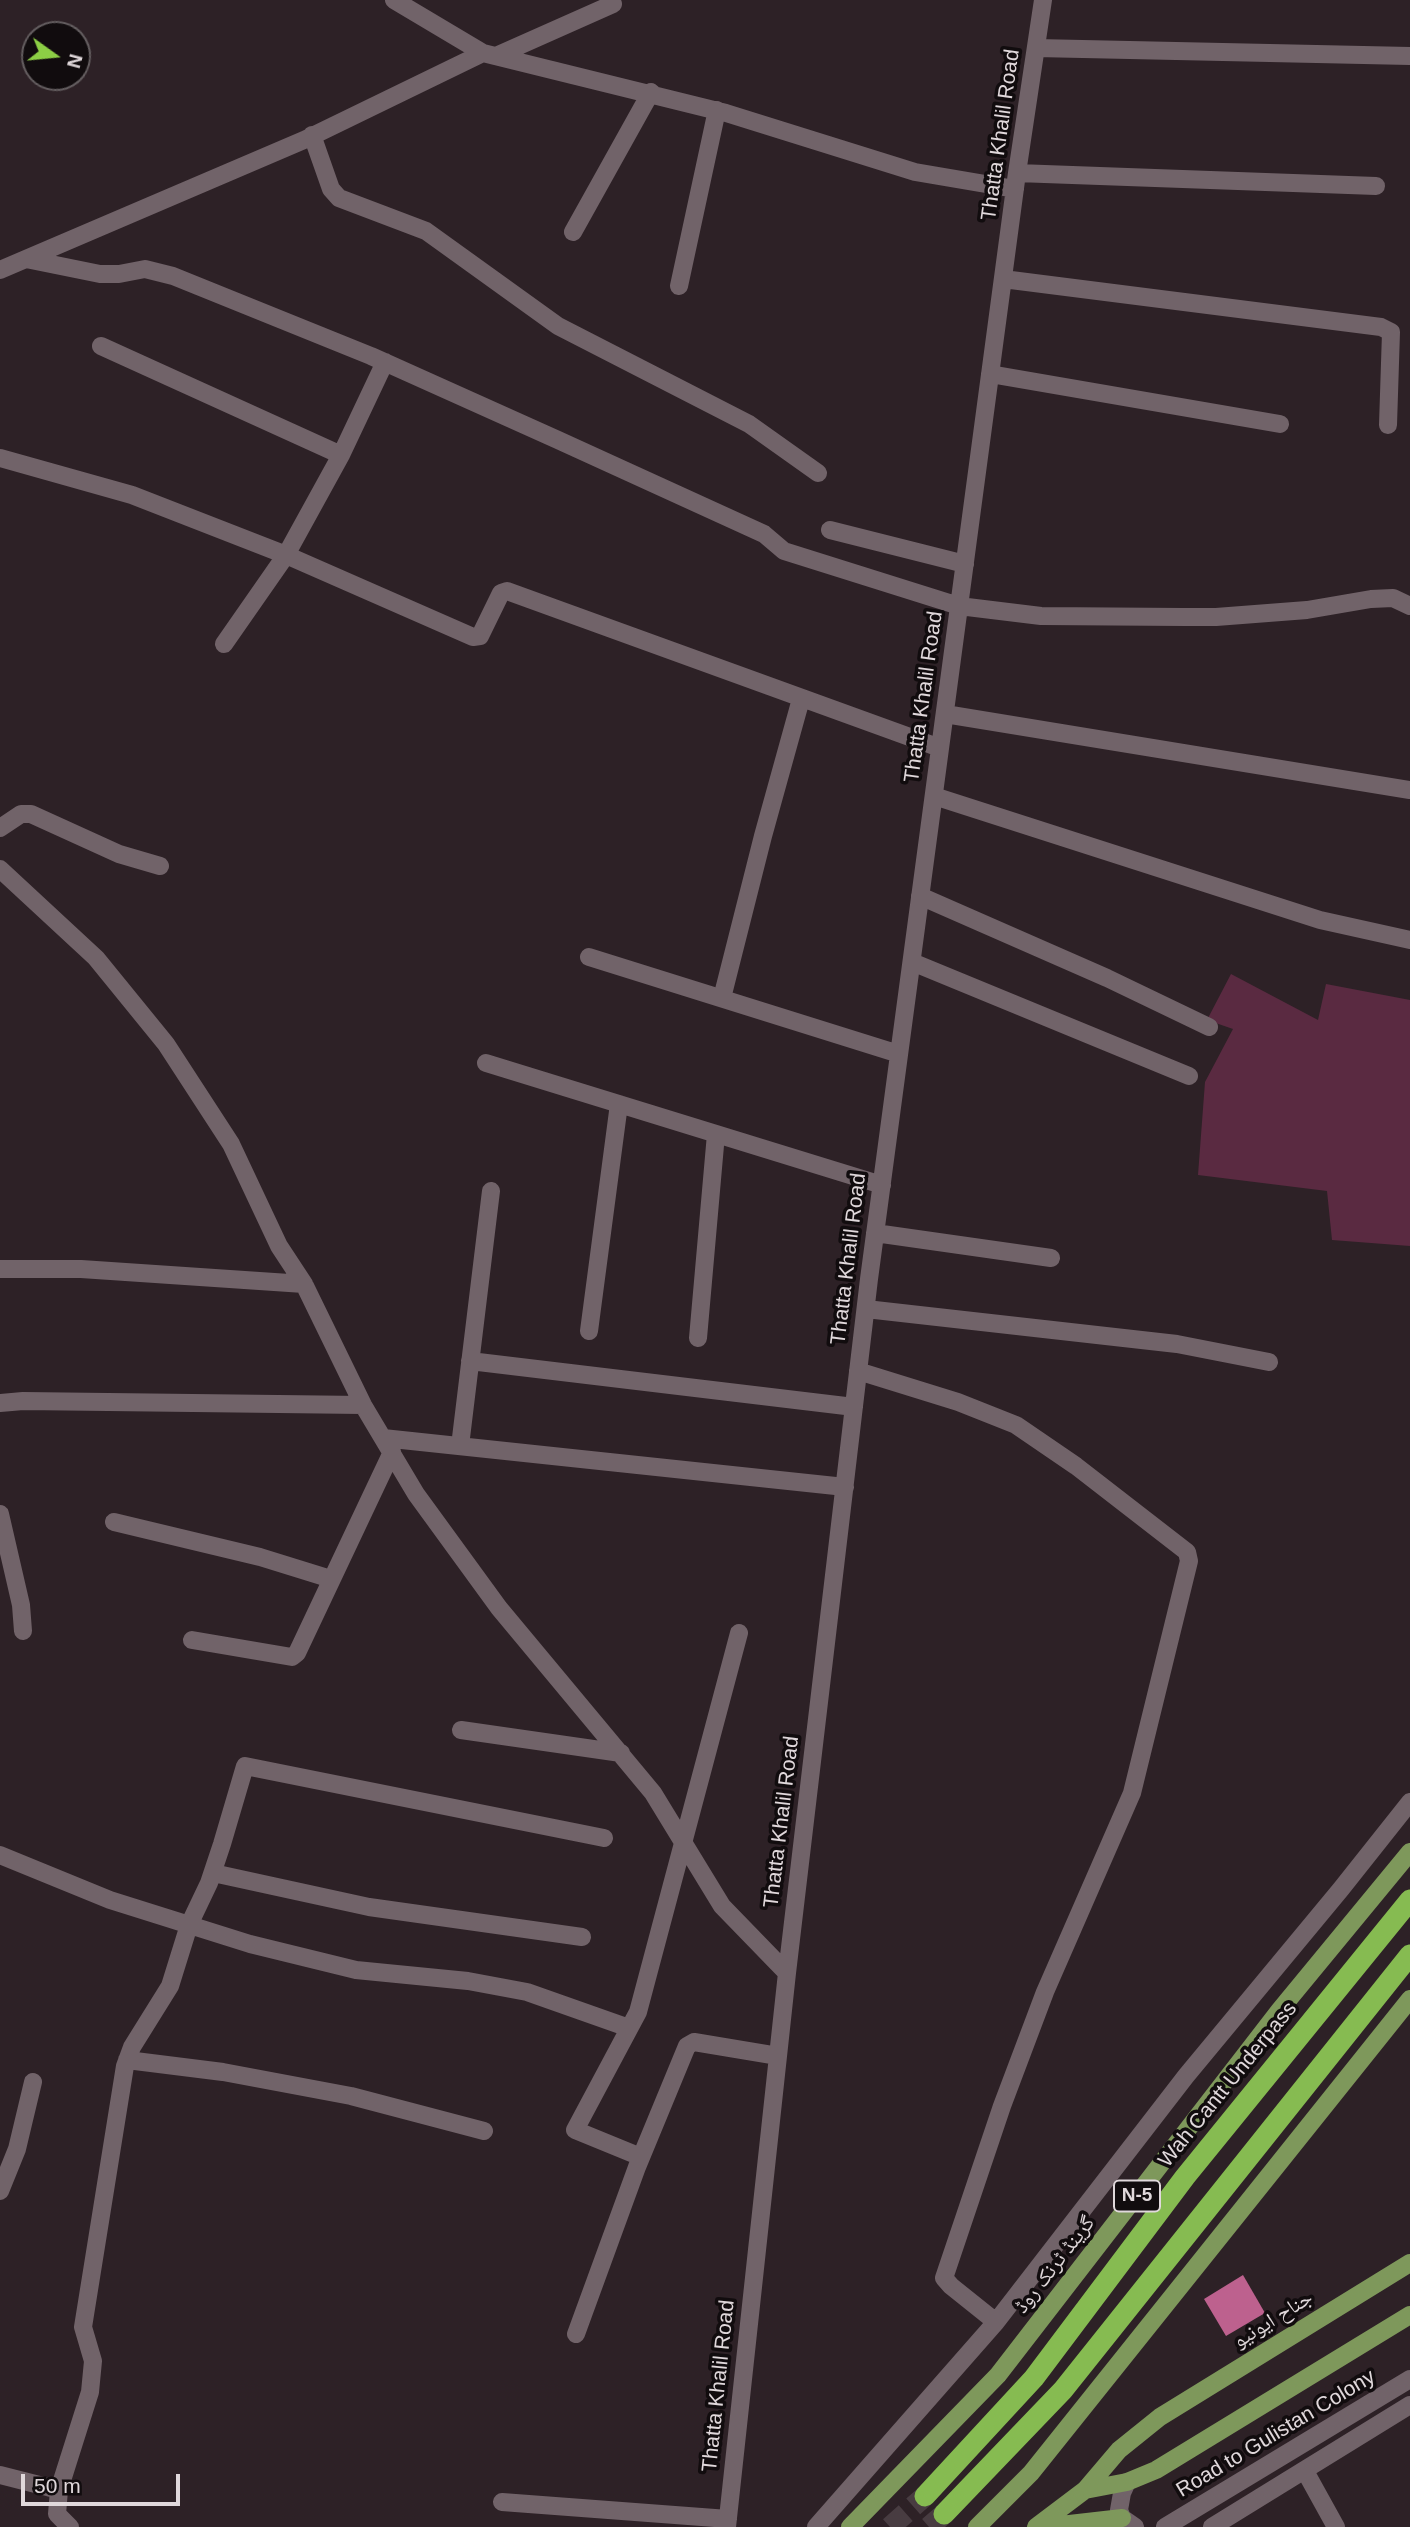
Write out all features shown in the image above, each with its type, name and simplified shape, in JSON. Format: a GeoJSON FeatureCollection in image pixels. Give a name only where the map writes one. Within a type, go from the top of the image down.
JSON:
{"type":"FeatureCollection","features":[{"type":"Feature","properties":{"kind":"highway","name":"Wah Cantt Underpass"},"geometry":{"type":"LineString","coordinates":[[925,2496],[1034,2378],[1185,2177],[1410,1900]]}},
{"type":"Feature","properties":{"kind":"highway"},"geometry":{"type":"LineString","coordinates":[[944,2514],[1063,2390],[1410,1955]]}},
{"type":"Feature","properties":{"kind":"main road","name":"گرینڈ ٹرنک روڈ"},"geometry":{"type":"LineString","coordinates":[[850,2527],[998,2375],[1279,2011],[1410,1852]]}},
{"type":"Feature","properties":{"kind":"main road"},"geometry":{"type":"LineString","coordinates":[[977,2527],[1031,2473],[1410,1999]]}},
{"type":"Feature","properties":{"kind":"main road","name":"جناح ایونیو"},"geometry":{"type":"LineString","coordinates":[[1085,2490],[1119,2450],[1160,2417],[1410,2263]]}},
{"type":"Feature","properties":{"kind":"main road"},"geometry":{"type":"LineString","coordinates":[[1036,2527],[1085,2490],[1127,2482],[1182,2455],[1410,2315]]}},
{"type":"Feature","properties":{"kind":"main road"},"geometry":{"type":"LineString","coordinates":[[1043,2527],[1128,2522]]}},
{"type":"Feature","properties":{"kind":"street"},"geometry":{"type":"LineString","coordinates":[[394,0],[489,54],[717,110],[915,172],[1016,181],[1376,186]]}},
{"type":"Feature","properties":{"kind":"street","name":"Thatta Khalil Road"},"geometry":{"type":"LineString","coordinates":[[727,2523],[787,1973],[875,1233],[1016,181],[1043,0]]}},
{"type":"Feature","properties":{"kind":"street"},"geometry":{"type":"LineString","coordinates":[[0,270],[312,135],[489,54],[613,4]]}},
{"type":"Feature","properties":{"kind":"street"},"geometry":{"type":"LineString","coordinates":[[1036,48],[1410,56]]}},
{"type":"Feature","properties":{"kind":"street"},"geometry":{"type":"LineString","coordinates":[[573,232],[651,92]]}},
{"type":"Feature","properties":{"kind":"street"},"geometry":{"type":"LineString","coordinates":[[678,286],[717,110]]}},
{"type":"Feature","properties":{"kind":"street"},"geometry":{"type":"LineString","coordinates":[[312,135],[331,189],[339,198],[426,231],[558,326],[749,424],[818,473]]}},
{"type":"Feature","properties":{"kind":"street"},"geometry":{"type":"LineString","coordinates":[[26,259],[100,274],[145,270],[173,276],[385,362],[764,534],[784,551],[959,606],[1041,616],[1216,617],[1307,610],[1371,599],[1393,598],[1410,606]]}},
{"type":"Feature","properties":{"kind":"street"},"geometry":{"type":"LineString","coordinates":[[1003,279],[1381,327],[1391,332],[1401,375],[1388,425]]}},
{"type":"Feature","properties":{"kind":"street"},"geometry":{"type":"LineString","coordinates":[[101,346],[341,455]]}},
{"type":"Feature","properties":{"kind":"street"},"geometry":{"type":"LineString","coordinates":[[224,644],[286,555],[341,455],[385,362]]}},
{"type":"Feature","properties":{"kind":"street"},"geometry":{"type":"LineString","coordinates":[[990,374],[1280,424]]}},
{"type":"Feature","properties":{"kind":"street"},"geometry":{"type":"LineString","coordinates":[[0,458],[132,495],[286,555],[474,638],[480,636],[501,593],[507,591],[940,748]]}},
{"type":"Feature","properties":{"kind":"street"},"geometry":{"type":"LineString","coordinates":[[830,530],[965,564]]}},
{"type":"Feature","properties":{"kind":"street"},"geometry":{"type":"LineString","coordinates":[[722,998],[801,698]]}},
{"type":"Feature","properties":{"kind":"street"},"geometry":{"type":"LineString","coordinates":[[945,714],[1410,790]]}},
{"type":"Feature","properties":{"kind":"street"},"geometry":{"type":"LineString","coordinates":[[934,796],[1320,920],[1410,940]]}},
{"type":"Feature","properties":{"kind":"street"},"geometry":{"type":"LineString","coordinates":[[0,828],[21,814],[31,814],[119,854],[160,866]]}},
{"type":"Feature","properties":{"kind":"street"},"geometry":{"type":"LineString","coordinates":[[0,869],[96,958],[166,1044],[231,1144],[279,1246],[304,1284],[363,1405],[416,1494],[499,1608],[653,1793],[722,1906],[787,1973]]}},
{"type":"Feature","properties":{"kind":"street"},"geometry":{"type":"LineString","coordinates":[[920,896],[1107,978],[1209,1027]]}},
{"type":"Feature","properties":{"kind":"street"},"geometry":{"type":"LineString","coordinates":[[589,957],[899,1054]]}},
{"type":"Feature","properties":{"kind":"street"},"geometry":{"type":"LineString","coordinates":[[912,962],[1189,1076]]}},
{"type":"Feature","properties":{"kind":"street"},"geometry":{"type":"LineString","coordinates":[[486,1063],[882,1185]]}},
{"type":"Feature","properties":{"kind":"street"},"geometry":{"type":"LineString","coordinates":[[589,1331],[619,1104]]}},
{"type":"Feature","properties":{"kind":"street"},"geometry":{"type":"LineString","coordinates":[[698,1338],[716,1134]]}},
{"type":"Feature","properties":{"kind":"street"},"geometry":{"type":"LineString","coordinates":[[460,1446],[491,1191]]}},
{"type":"Feature","properties":{"kind":"street"},"geometry":{"type":"LineString","coordinates":[[875,1233],[1051,1258]]}},
{"type":"Feature","properties":{"kind":"street"},"geometry":{"type":"LineString","coordinates":[[0,1269],[81,1269],[304,1284]]}},
{"type":"Feature","properties":{"kind":"street"},"geometry":{"type":"LineString","coordinates":[[866,1309],[1177,1344],[1269,1362]]}},
{"type":"Feature","properties":{"kind":"street"},"geometry":{"type":"LineString","coordinates":[[470,1361],[854,1408]]}},
{"type":"Feature","properties":{"kind":"street"},"geometry":{"type":"LineString","coordinates":[[858,1371],[958,1402],[1016,1425],[1076,1466],[1187,1552],[1189,1561],[1132,1793],[1041,2005],[1002,2106],[944,2278],[951,2287],[996,2322]]}},
{"type":"Feature","properties":{"kind":"street"},"geometry":{"type":"LineString","coordinates":[[0,1403],[23,1401],[363,1405]]}},
{"type":"Feature","properties":{"kind":"street"},"geometry":{"type":"LineString","coordinates":[[387,1445],[460,1446],[845,1487]]}},
{"type":"Feature","properties":{"kind":"street"},"geometry":{"type":"LineString","coordinates":[[192,1640],[292,1657],[297,1653],[387,1445]]}},
{"type":"Feature","properties":{"kind":"street"},"geometry":{"type":"LineString","coordinates":[[0,1514],[21,1605],[23,1631]]}},
{"type":"Feature","properties":{"kind":"street"},"geometry":{"type":"LineString","coordinates":[[114,1522],[260,1557],[331,1578]]}},
{"type":"Feature","properties":{"kind":"street"},"geometry":{"type":"LineString","coordinates":[[641,2157],[575,2130],[638,2012],[739,1633]]}},
{"type":"Feature","properties":{"kind":"street"},"geometry":{"type":"LineString","coordinates":[[461,1730],[621,1753]]}},
{"type":"Feature","properties":{"kind":"street"},"geometry":{"type":"LineString","coordinates":[[70,2527],[57,2514],[59,2490],[90,2392],[93,2361],[83,2327],[127,2060],[132,2047],[170,1986],[189,1925],[212,1873],[245,1766],[604,1838]]}},
{"type":"Feature","properties":{"kind":"street"},"geometry":{"type":"LineString","coordinates":[[816,2527],[996,2322],[1186,2076],[1410,1802]]}},
{"type":"Feature","properties":{"kind":"street"},"geometry":{"type":"LineString","coordinates":[[0,1855],[110,1900],[250,1944],[345,1968],[468,1981],[527,1992],[629,2028]]}},
{"type":"Feature","properties":{"kind":"street"},"geometry":{"type":"LineString","coordinates":[[212,1873],[369,1908],[582,1937]]}},
{"type":"Feature","properties":{"kind":"street"},"geometry":{"type":"LineString","coordinates":[[1256,1993],[1279,2011]]}},
{"type":"Feature","properties":{"kind":"street"},"geometry":{"type":"LineString","coordinates":[[576,2333],[641,2157],[687,2046],[694,2042],[778,2056]]}},
{"type":"Feature","properties":{"kind":"street"},"geometry":{"type":"LineString","coordinates":[[127,2060],[223,2072],[351,2096],[484,2131]]}},
{"type":"Feature","properties":{"kind":"street"},"geometry":{"type":"LineString","coordinates":[[0,2191],[17,2149],[33,2082]]}},
{"type":"Feature","properties":{"kind":"street","name":"Road to Gulistan Colony"},"geometry":{"type":"LineString","coordinates":[[1165,2527],[1410,2379]]}},
{"type":"Feature","properties":{"kind":"street"},"geometry":{"type":"LineString","coordinates":[[1212,2527],[1410,2405]]}},
{"type":"Feature","properties":{"kind":"street"},"geometry":{"type":"LineString","coordinates":[[1305,2471],[1336,2527]]}},
{"type":"Feature","properties":{"kind":"street"},"geometry":{"type":"LineString","coordinates":[[0,2474],[59,2490]]}},
{"type":"Feature","properties":{"kind":"street"},"geometry":{"type":"LineString","coordinates":[[1127,2482],[1119,2502],[1128,2522]]}},
{"type":"Feature","properties":{"kind":"street"},"geometry":{"type":"LineString","coordinates":[[502,2502],[727,2523]]}},
{"type":"Feature","properties":{"kind":"shaded area"},"geometry":{"type":"Polygon","coordinates":[[[1231,974],[1318,1020],[1326,984],[1410,1000],[1410,1246],[1332,1240],[1327,1191],[1198,1175],[1205,1082],[1233,1029],[1207,1020],[1231,974]]]}},
{"type":"Feature","properties":{"kind":"building"},"geometry":{"type":"Polygon","coordinates":[[[1243,2275],[1265,2313],[1226,2336],[1204,2299],[1243,2275]]]}},
{"type":"Feature","properties":{"kind":"tunnel"},"geometry":{"type":"LineString","coordinates":[[890,2527],[925,2496]]}},
{"type":"Feature","properties":{"kind":"tunnel"},"geometry":{"type":"LineString","coordinates":[[929,2527],[944,2514]]}}]}
